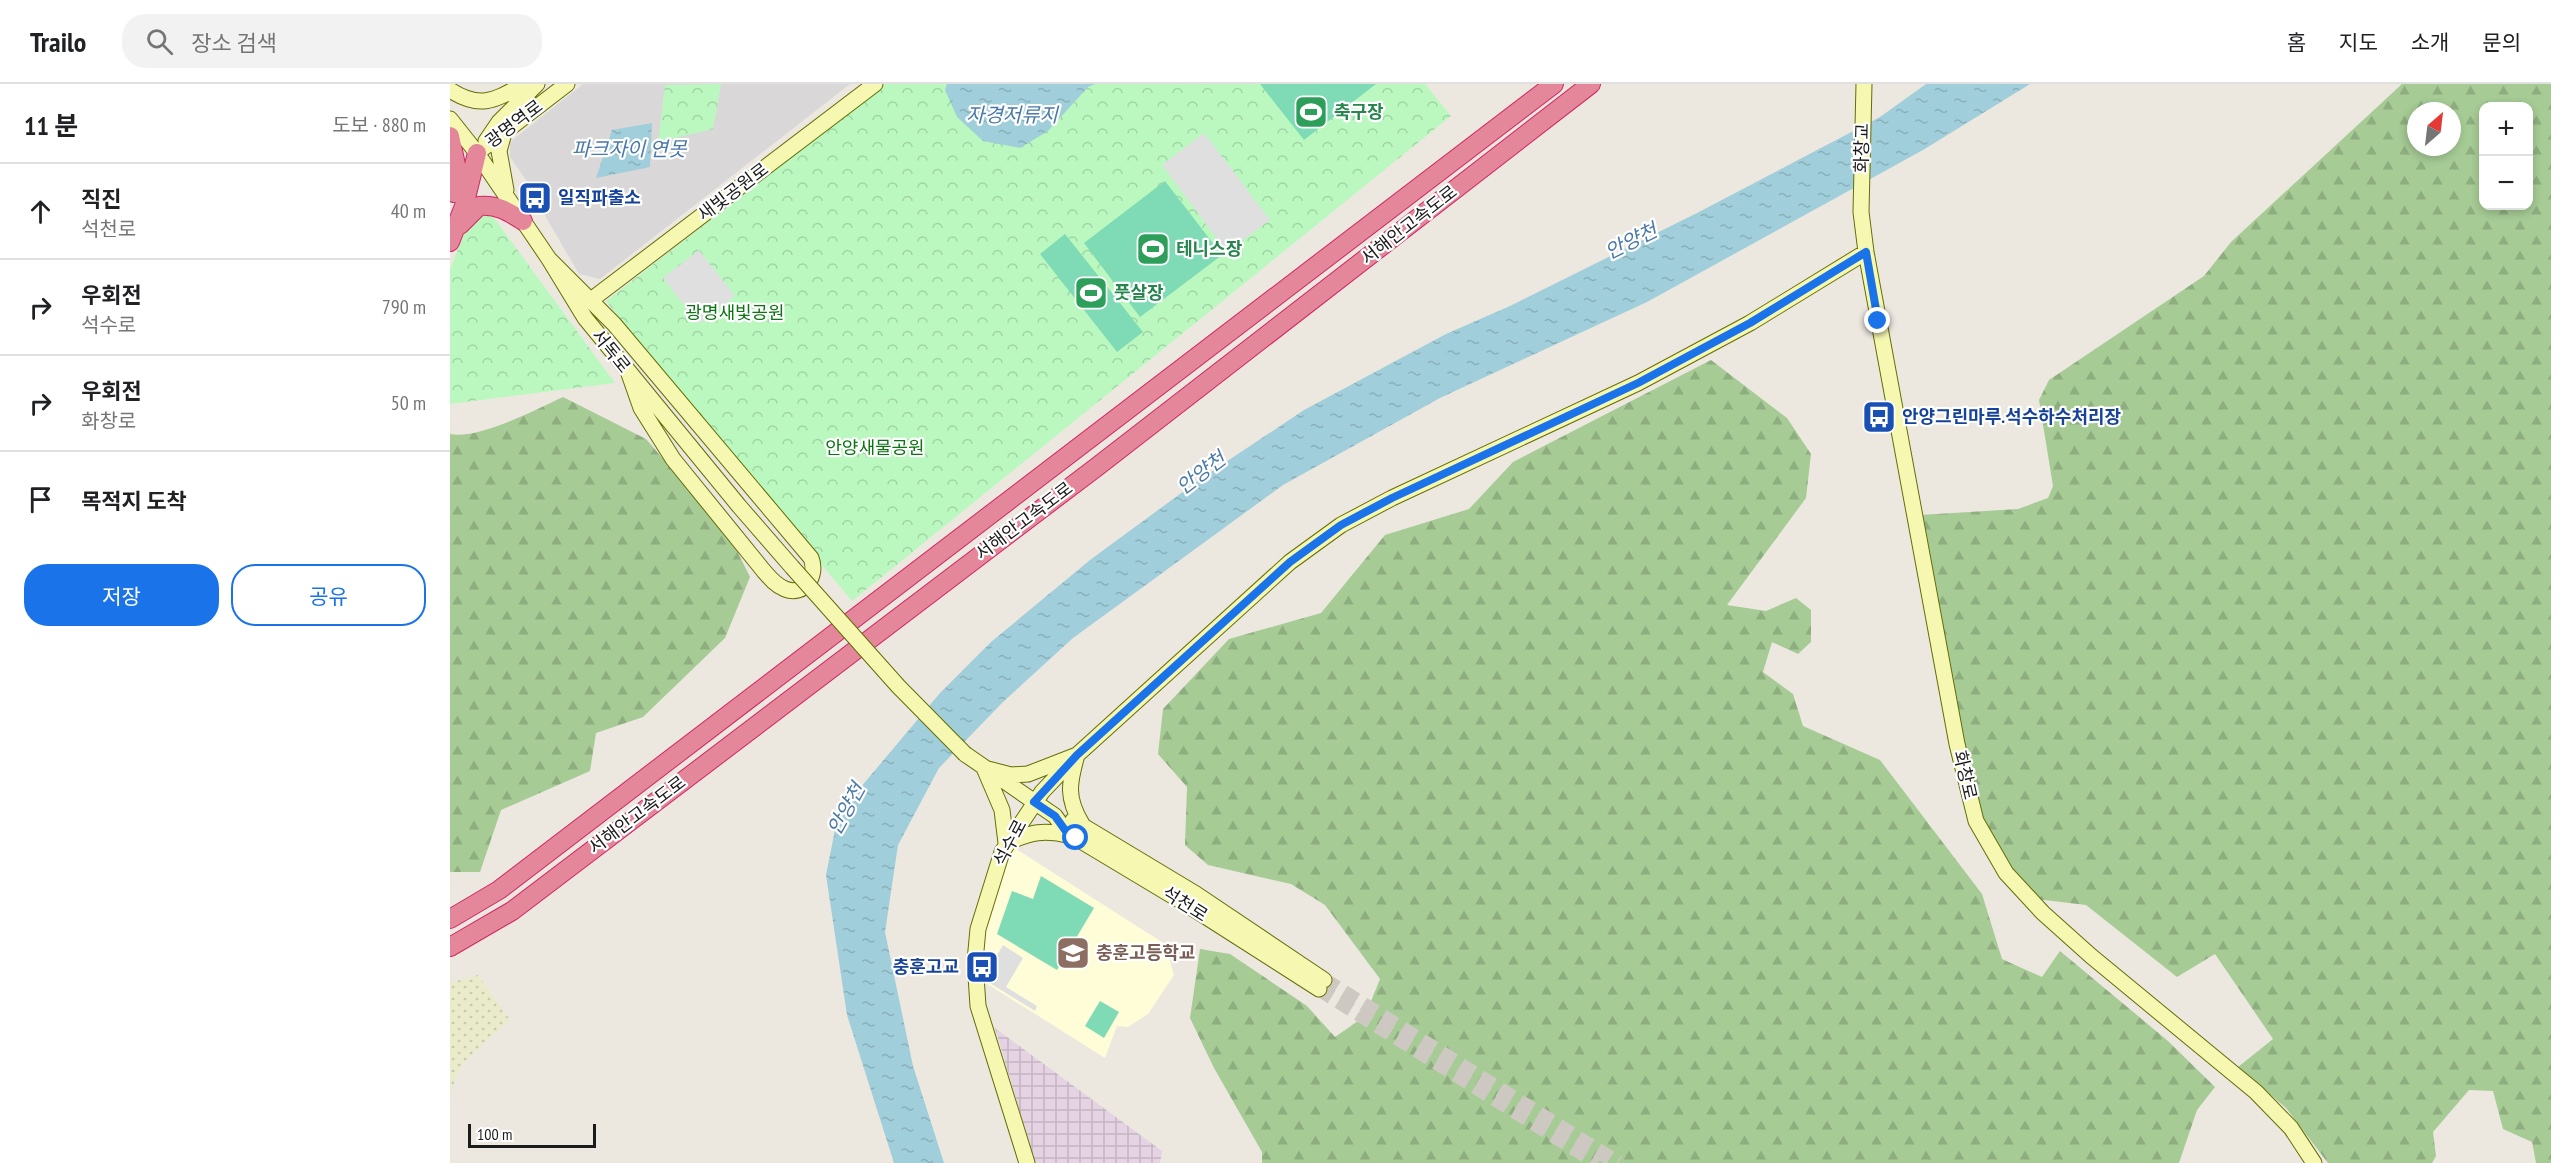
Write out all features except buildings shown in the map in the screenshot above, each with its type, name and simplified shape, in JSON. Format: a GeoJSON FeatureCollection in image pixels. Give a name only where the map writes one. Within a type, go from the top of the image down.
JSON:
{"type":"FeatureCollection","features":[{"type":"Feature","properties":{"kind":"highway","name":"서해안고속도로"},"geometry":{"type":"LineString","coordinates":[[450,919],[499,890],[1554,84]]}},
{"type":"Feature","properties":{"kind":"highway","name":"서해안고속도로"},"geometry":{"type":"LineString","coordinates":[[450,948],[512,911],[1098,466],[1591,84]]}},
{"type":"Feature","properties":{"kind":"highway"},"geometry":{"type":"LineString","coordinates":[[450,136],[457,170],[452,197]]}},
{"type":"Feature","properties":{"kind":"highway"},"geometry":{"type":"LineString","coordinates":[[452,197],[477,153]]}},
{"type":"Feature","properties":{"kind":"highway"},"geometry":{"type":"LineString","coordinates":[[453,236],[477,153]]}},
{"type":"Feature","properties":{"kind":"highway"},"geometry":{"type":"LineString","coordinates":[[453,236],[470,212],[479,206],[504,209],[523,221]]}},
{"type":"Feature","properties":{"kind":"street"},"geometry":{"type":"LineString","coordinates":[[450,90],[461,97],[487,103],[524,84]]}},
{"type":"Feature","properties":{"kind":"street","name":"광명역로"},"geometry":{"type":"LineString","coordinates":[[477,153],[498,122],[537,84]]}},
{"type":"Feature","properties":{"kind":"street","name":"광명역로"},"geometry":{"type":"LineString","coordinates":[[477,153],[567,84]]}},
{"type":"Feature","properties":{"kind":"street","name":"새빛공원로"},"geometry":{"type":"LineString","coordinates":[[591,300],[873,84]]}},
{"type":"Feature","properties":{"kind":"street","name":"화창교"},"geometry":{"type":"LineString","coordinates":[[1864,84],[1861,212],[1866,252]]}},
{"type":"Feature","properties":{"kind":"street","name":"서독로"},"geometry":{"type":"LineString","coordinates":[[450,119],[477,153],[549,259],[585,318],[792,567],[898,686],[965,754]]}},
{"type":"Feature","properties":{"kind":"street"},"geometry":{"type":"LineString","coordinates":[[504,132],[499,151],[508,199]]}},
{"type":"Feature","properties":{"kind":"street","name":"석수로"},"geometry":{"type":"LineString","coordinates":[[1027,1163],[978,1006],[975,977],[978,929],[1006,843],[1034,802],[1077,755],[1290,562],[1341,525],[1392,498],[1638,383],[1750,323],[1866,252]]}},
{"type":"Feature","properties":{"kind":"street","name":"화창로"},"geometry":{"type":"LineString","coordinates":[[1866,252],[1953,720],[1976,821],[2006,873],[2043,914],[2256,1092],[2291,1128],[2314,1163]]}},
{"type":"Feature","properties":{"kind":"street"},"geometry":{"type":"LineString","coordinates":[[549,259],[591,300],[812,558],[814,570],[806,585],[794,591],[785,589],[775,583],[763,570],[673,459],[641,408],[628,371]]}},
{"type":"Feature","properties":{"kind":"street","name":"석천로"},"geometry":{"type":"LineString","coordinates":[[965,754],[1055,816],[1065,830],[1079,831],[1186,904],[1322,984]]}},
{"type":"Feature","properties":{"kind":"street"},"geometry":{"type":"LineString","coordinates":[[984,768],[1011,776],[1028,774],[1077,755]]}},
{"type":"Feature","properties":{"kind":"street"},"geometry":{"type":"LineString","coordinates":[[984,768],[1002,810],[1006,843],[1024,835],[1047,831],[1079,831],[1069,793],[1077,755]]}},
{"type":"Feature","properties":{"kind":"shaded area"},"geometry":{"type":"Polygon","coordinates":[[[583,84],[850,84],[600,279],[579,274],[540,207],[535,193],[510,157],[510,142],[583,84]]]}},
{"type":"Feature","properties":{"kind":"shaded area"},"geometry":{"type":"Polygon","coordinates":[[[1204,133],[1270,220],[1227,252],[1162,165],[1204,133]]]}},
{"type":"Feature","properties":{"kind":"shaded area"},"geometry":{"type":"Polygon","coordinates":[[[699,250],[735,296],[699,324],[663,278],[699,250]]]}},
{"type":"Feature","properties":{"kind":"shaded area","name":"충훈고등학교"},"geometry":{"type":"Polygon","coordinates":[[[1008,844],[1165,944],[1174,975],[1148,1014],[1128,1027],[1117,1026],[1105,1058],[978,978],[979,943],[1008,844]]]}},
{"type":"Feature","properties":{"kind":"shaded area"},"geometry":{"type":"Polygon","coordinates":[[[1003,945],[1023,958],[1006,987],[1037,1006],[1035,1011],[983,979],[1003,945]]]}},
{"type":"Feature","properties":{"kind":"shaded area"},"geometry":{"type":"Polygon","coordinates":[[[478,975],[510,1020],[463,1063],[450,1092],[450,983],[478,975]]]}},
{"type":"Feature","properties":{"kind":"shaded area"},"geometry":{"type":"Polygon","coordinates":[[[995,1028],[1162,1151],[1160,1163],[1035,1163],[995,1028]]]}},
{"type":"Feature","properties":{"kind":"green space"},"geometry":{"type":"Polygon","coordinates":[[[721,84],[713,129],[658,142],[665,85],[721,84]]]}},
{"type":"Feature","properties":{"kind":"green space","name":"안양새물공원"},"geometry":{"type":"Polygon","coordinates":[[[886,84],[1425,84],[1451,116],[852,601],[717,441],[606,301],[886,84]]]}},
{"type":"Feature","properties":{"kind":"green space","name":"축구장"},"geometry":{"type":"Polygon","coordinates":[[[1260,84],[1376,84],[1304,140],[1260,84]]]}},
{"type":"Feature","properties":{"kind":"green space"},"geometry":{"type":"Polygon","coordinates":[[[2402,84],[2551,84],[2551,1163],[2536,1163],[2532,1142],[2503,1129],[2493,1091],[2469,1090],[2433,1132],[2436,1156],[2432,1163],[2328,1163],[2286,1108],[2238,1067],[2273,1039],[2215,954],[2177,977],[2086,905],[2036,899],[1997,853],[1979,818],[1961,757],[1920,515],[2018,509],[2048,498],[2053,486],[2039,400],[2049,380],[2204,276],[2231,242],[2402,84]]]}},
{"type":"Feature","properties":{"kind":"green space","name":"테니스장"},"geometry":{"type":"Polygon","coordinates":[[[1165,181],[1222,255],[1140,317],[1084,243],[1165,181]]]}},
{"type":"Feature","properties":{"kind":"green space"},"geometry":{"type":"Polygon","coordinates":[[[478,196],[615,383],[450,404],[450,270],[478,196]]]}},
{"type":"Feature","properties":{"kind":"green space","name":"풋살장"},"geometry":{"type":"Polygon","coordinates":[[[1065,234],[1143,332],[1117,352],[1040,254],[1065,234]]]}},
{"type":"Feature","properties":{"kind":"green space"},"geometry":{"type":"Polygon","coordinates":[[[1711,360],[1787,418],[1811,454],[1806,498],[1727,605],[1766,611],[1796,598],[1811,610],[1811,642],[1798,654],[1772,642],[1763,672],[1793,694],[1803,726],[1880,760],[1982,894],[2002,959],[2042,977],[2060,951],[2168,1041],[2215,1087],[2197,1110],[2179,1163],[1262,1163],[1262,1152],[1214,1068],[1190,1018],[1200,949],[1230,954],[1307,1006],[1335,1037],[1365,1016],[1380,979],[1325,905],[1291,884],[1208,865],[1185,845],[1187,787],[1158,754],[1163,709],[1229,639],[1321,613],[1385,535],[1469,509],[1513,462],[1711,360]]]}},
{"type":"Feature","properties":{"kind":"green space"},"geometry":{"type":"Polygon","coordinates":[[[563,397],[646,439],[730,537],[750,577],[725,638],[643,717],[596,733],[590,771],[501,810],[480,872],[450,872],[450,434],[476,433],[522,416],[563,397]]]}},
{"type":"Feature","properties":{"kind":"green space"},"geometry":{"type":"Polygon","coordinates":[[[1041,876],[1094,908],[1057,970],[997,934],[1012,891],[1033,899],[1041,876]]]}},
{"type":"Feature","properties":{"kind":"green space"},"geometry":{"type":"Polygon","coordinates":[[[1100,1001],[1119,1012],[1104,1038],[1085,1026],[1100,1001]]]}},
{"type":"Feature","properties":{"kind":"water","name":"자경저류지"},"geometry":{"type":"Polygon","coordinates":[[[947,84],[1095,84],[1088,87],[1048,131],[1020,148],[983,141],[957,117],[945,90],[947,84]]]}},
{"type":"Feature","properties":{"kind":"water"},"geometry":{"type":"Polygon","coordinates":[[[1926,84],[2030,84],[1923,150],[1647,302],[1440,398],[1283,485],[1073,638],[1003,702],[939,768],[898,845],[885,932],[913,1066],[944,1163],[894,1163],[847,1015],[826,875],[835,830],[855,794],[940,693],[991,642],[1090,560],[1199,480],[1304,410],[1446,334],[1510,306],[1697,213],[1880,117],[1926,84]]]}},
{"type":"Feature","properties":{"kind":"water","name":"파크자이 연못"},"geometry":{"type":"Polygon","coordinates":[[[652,123],[650,167],[596,178],[612,130],[652,123]]]}},
{"type":"Feature","properties":{"kind":"tunnel"},"geometry":{"type":"LineString","coordinates":[[1324,980],[1618,1163]]}},
{"type":"Feature","properties":{"kind":"tunnel"},"geometry":{"type":"LineString","coordinates":[[1319,989],[1598,1163]]}},
{"type":"Feature","properties":{"kind":"place","name":"축구장"},"geometry":{"type":"Point","coordinates":[1311,112]}},
{"type":"Feature","properties":{"kind":"place","name":"일직파출소"},"geometry":{"type":"Point","coordinates":[535,198]}},
{"type":"Feature","properties":{"kind":"place","name":"테니스장"},"geometry":{"type":"Point","coordinates":[1153,249]}},
{"type":"Feature","properties":{"kind":"place","name":"풋살장"},"geometry":{"type":"Point","coordinates":[1091,293]}},
{"type":"Feature","properties":{"kind":"place","name":"안양그린마루.석수하수처리장"},"geometry":{"type":"Point","coordinates":[1879,417]}},
{"type":"Feature","properties":{"kind":"place","name":"충훈고등학교"},"geometry":{"type":"Point","coordinates":[1073,953]}},
{"type":"Feature","properties":{"kind":"place","name":"충훈고교"},"geometry":{"type":"Point","coordinates":[982,967]}},
{"type":"Feature","properties":{"kind":"route"},"geometry":{"type":"LineString","coordinates":[[1076,838],[1065,830],[1055,816],[1034,802],[1042,792],[1077,755],[1290,562],[1341,525],[1392,498],[1638,383],[1750,323],[1866,252],[1878,321]]}},
{"type":"Feature","properties":{"kind":"water label","name":"안양천"},"geometry":{"type":"Point","coordinates":[1631,241]}},
{"type":"Feature","properties":{"kind":"water label","name":"안양천"},"geometry":{"type":"Point","coordinates":[1201,473]}},
{"type":"Feature","properties":{"kind":"water label","name":"안양천"},"geometry":{"type":"Point","coordinates":[846,809]}},
{"type":"Feature","properties":{"kind":"park label","name":"광명새빛공원"},"geometry":{"type":"Point","coordinates":[735,313]}}]}
